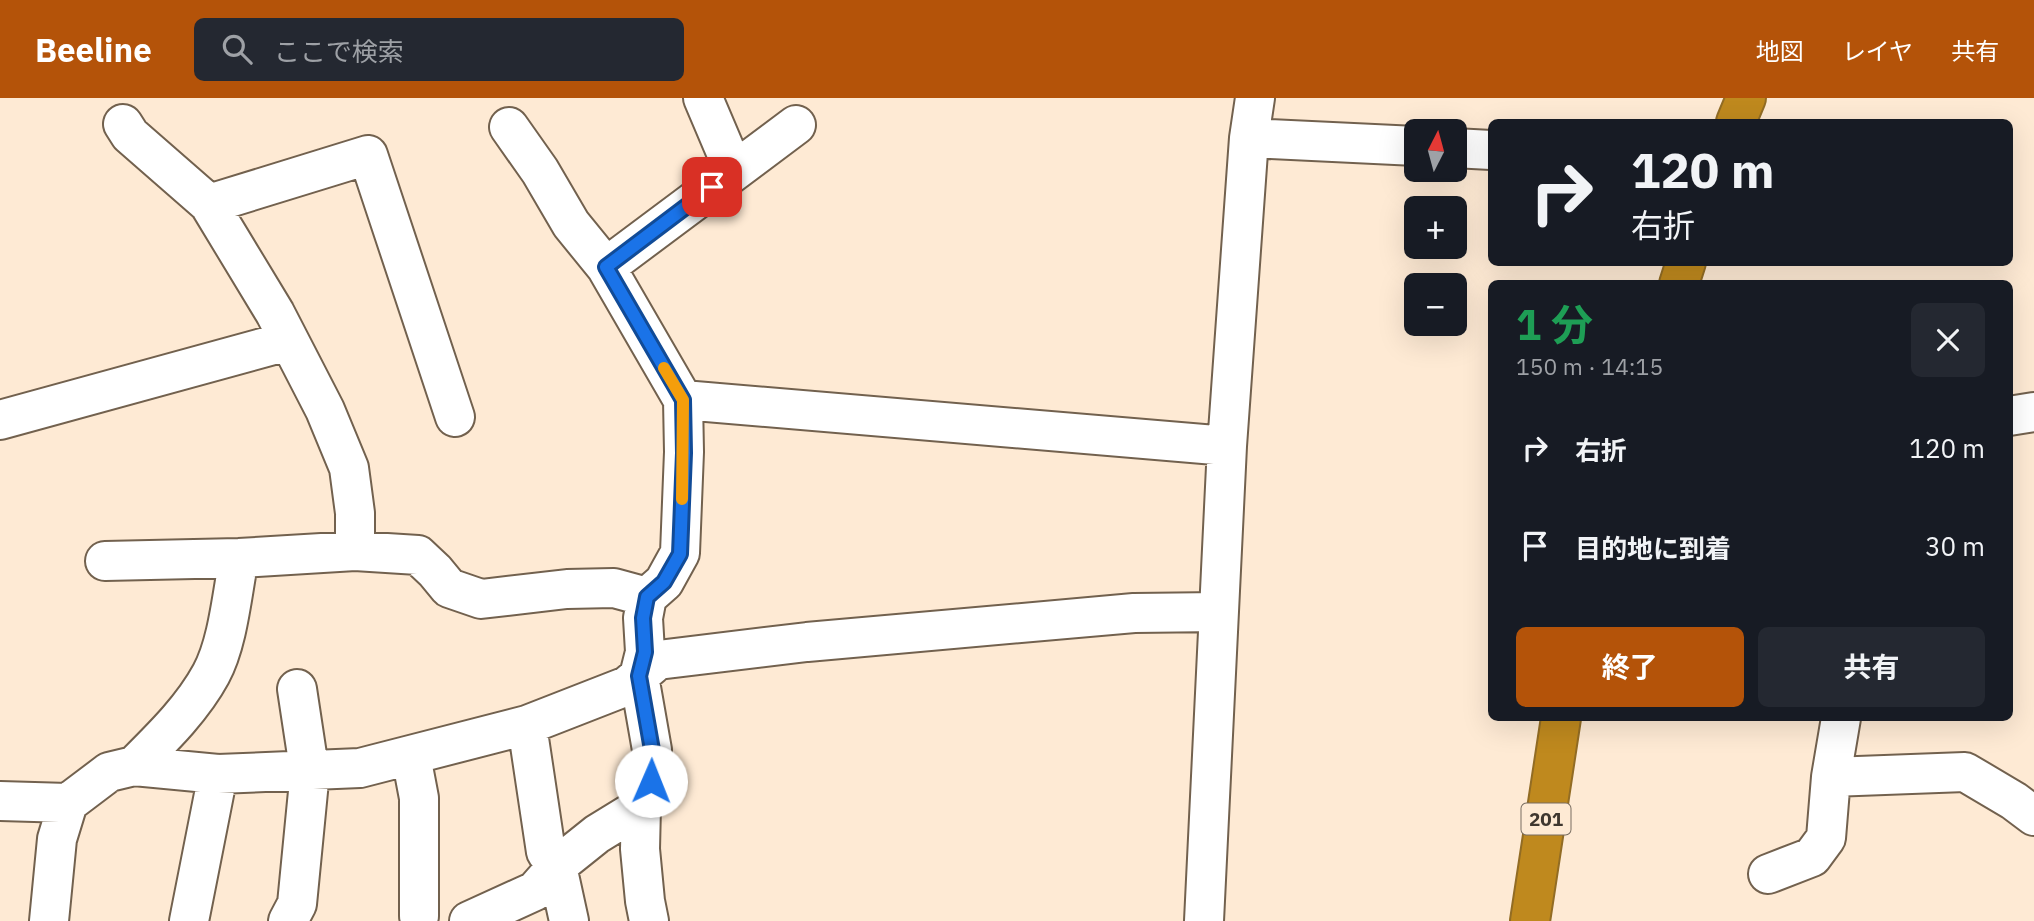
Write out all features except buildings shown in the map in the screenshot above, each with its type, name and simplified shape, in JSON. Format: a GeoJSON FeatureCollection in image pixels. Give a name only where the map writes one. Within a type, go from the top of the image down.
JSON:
{"type":"FeatureCollection","features":[{"type":"Feature","properties":{"kind":"highway"},"geometry":{"type":"LineString","coordinates":[[1736,119],[1746,98]]}},
{"type":"Feature","properties":{"kind":"highway","name":"201"},"geometry":{"type":"LineString","coordinates":[[1530,921],[1561,721]]}},
{"type":"Feature","properties":{"kind":"street"},"geometry":{"type":"LineString","coordinates":[[703,98],[734,171]]}},
{"type":"Feature","properties":{"kind":"street"},"geometry":{"type":"LineString","coordinates":[[1204,921],[1227,446],[1249,138],[1255,98]]}},
{"type":"Feature","properties":{"kind":"street"},"geometry":{"type":"LineString","coordinates":[[123,124],[130,135],[208,204],[275,313],[325,410],[349,468],[355,513],[355,551]]}},
{"type":"Feature","properties":{"kind":"street"},"geometry":{"type":"LineString","coordinates":[[606,267],[796,125]]}},
{"type":"Feature","properties":{"kind":"street"},"geometry":{"type":"LineString","coordinates":[[509,127],[572,224],[606,267],[683,400],[680,554],[664,582],[647,597],[643,618],[645,652],[639,676],[652,750],[651,781],[641,807],[640,849],[649,921]]}},
{"type":"Feature","properties":{"kind":"street"},"geometry":{"type":"LineString","coordinates":[[1249,138],[1404,145]]}},
{"type":"Feature","properties":{"kind":"street"},"geometry":{"type":"LineString","coordinates":[[1467,149],[1488,150]]}},
{"type":"Feature","properties":{"kind":"street"},"geometry":{"type":"LineString","coordinates":[[208,204],[368,155],[455,418]]}},
{"type":"Feature","properties":{"kind":"street"},"geometry":{"type":"LineString","coordinates":[[0,420],[288,341]]}},
{"type":"Feature","properties":{"kind":"street"},"geometry":{"type":"LineString","coordinates":[[683,400],[1227,446]]}},
{"type":"Feature","properties":{"kind":"street"},"geometry":{"type":"LineString","coordinates":[[2013,415],[2034,412]]}},
{"type":"Feature","properties":{"kind":"street"},"geometry":{"type":"LineString","coordinates":[[105,561],[239,558],[355,551],[418,555],[449,588],[481,599],[567,589],[614,589],[647,597]]}},
{"type":"Feature","properties":{"kind":"street"},"geometry":{"type":"LineString","coordinates":[[134,766],[164,737],[212,673],[223,641],[239,558]]}},
{"type":"Feature","properties":{"kind":"street"},"geometry":{"type":"LineString","coordinates":[[49,921],[57,839],[68,803],[109,772],[134,766],[218,774],[360,768],[527,725],[627,686],[658,660],[807,642],[1134,613],[1219,612]]}},
{"type":"Feature","properties":{"kind":"street"},"geometry":{"type":"LineString","coordinates":[[288,921],[297,904],[308,771],[297,689]]}},
{"type":"Feature","properties":{"kind":"street"},"geometry":{"type":"LineString","coordinates":[[1768,874],[1812,857],[1826,838],[1831,777],[1840,721]]}},
{"type":"Feature","properties":{"kind":"street"},"geometry":{"type":"LineString","coordinates":[[527,725],[546,852],[557,866],[569,921]]}},
{"type":"Feature","properties":{"kind":"street"},"geometry":{"type":"LineString","coordinates":[[411,756],[419,798],[419,916]]}},
{"type":"Feature","properties":{"kind":"street"},"geometry":{"type":"LineString","coordinates":[[1831,777],[1965,772],[2034,816]]}},
{"type":"Feature","properties":{"kind":"street"},"geometry":{"type":"LineString","coordinates":[[189,921],[218,774]]}},
{"type":"Feature","properties":{"kind":"street"},"geometry":{"type":"LineString","coordinates":[[0,801],[68,803]]}},
{"type":"Feature","properties":{"kind":"street"},"geometry":{"type":"LineString","coordinates":[[481,919],[535,891],[557,866],[597,834],[641,807]]}},
{"type":"Feature","properties":{"kind":"slow traffic"},"geometry":{"type":"LineString","coordinates":[[664,368],[683,400],[682,499]]}},
{"type":"Feature","properties":{"kind":"route"},"geometry":{"type":"LineString","coordinates":[[651,781],[652,750],[639,676],[645,652],[643,618],[647,597],[664,582],[680,554],[683,400],[606,267],[712,187]]}}]}
